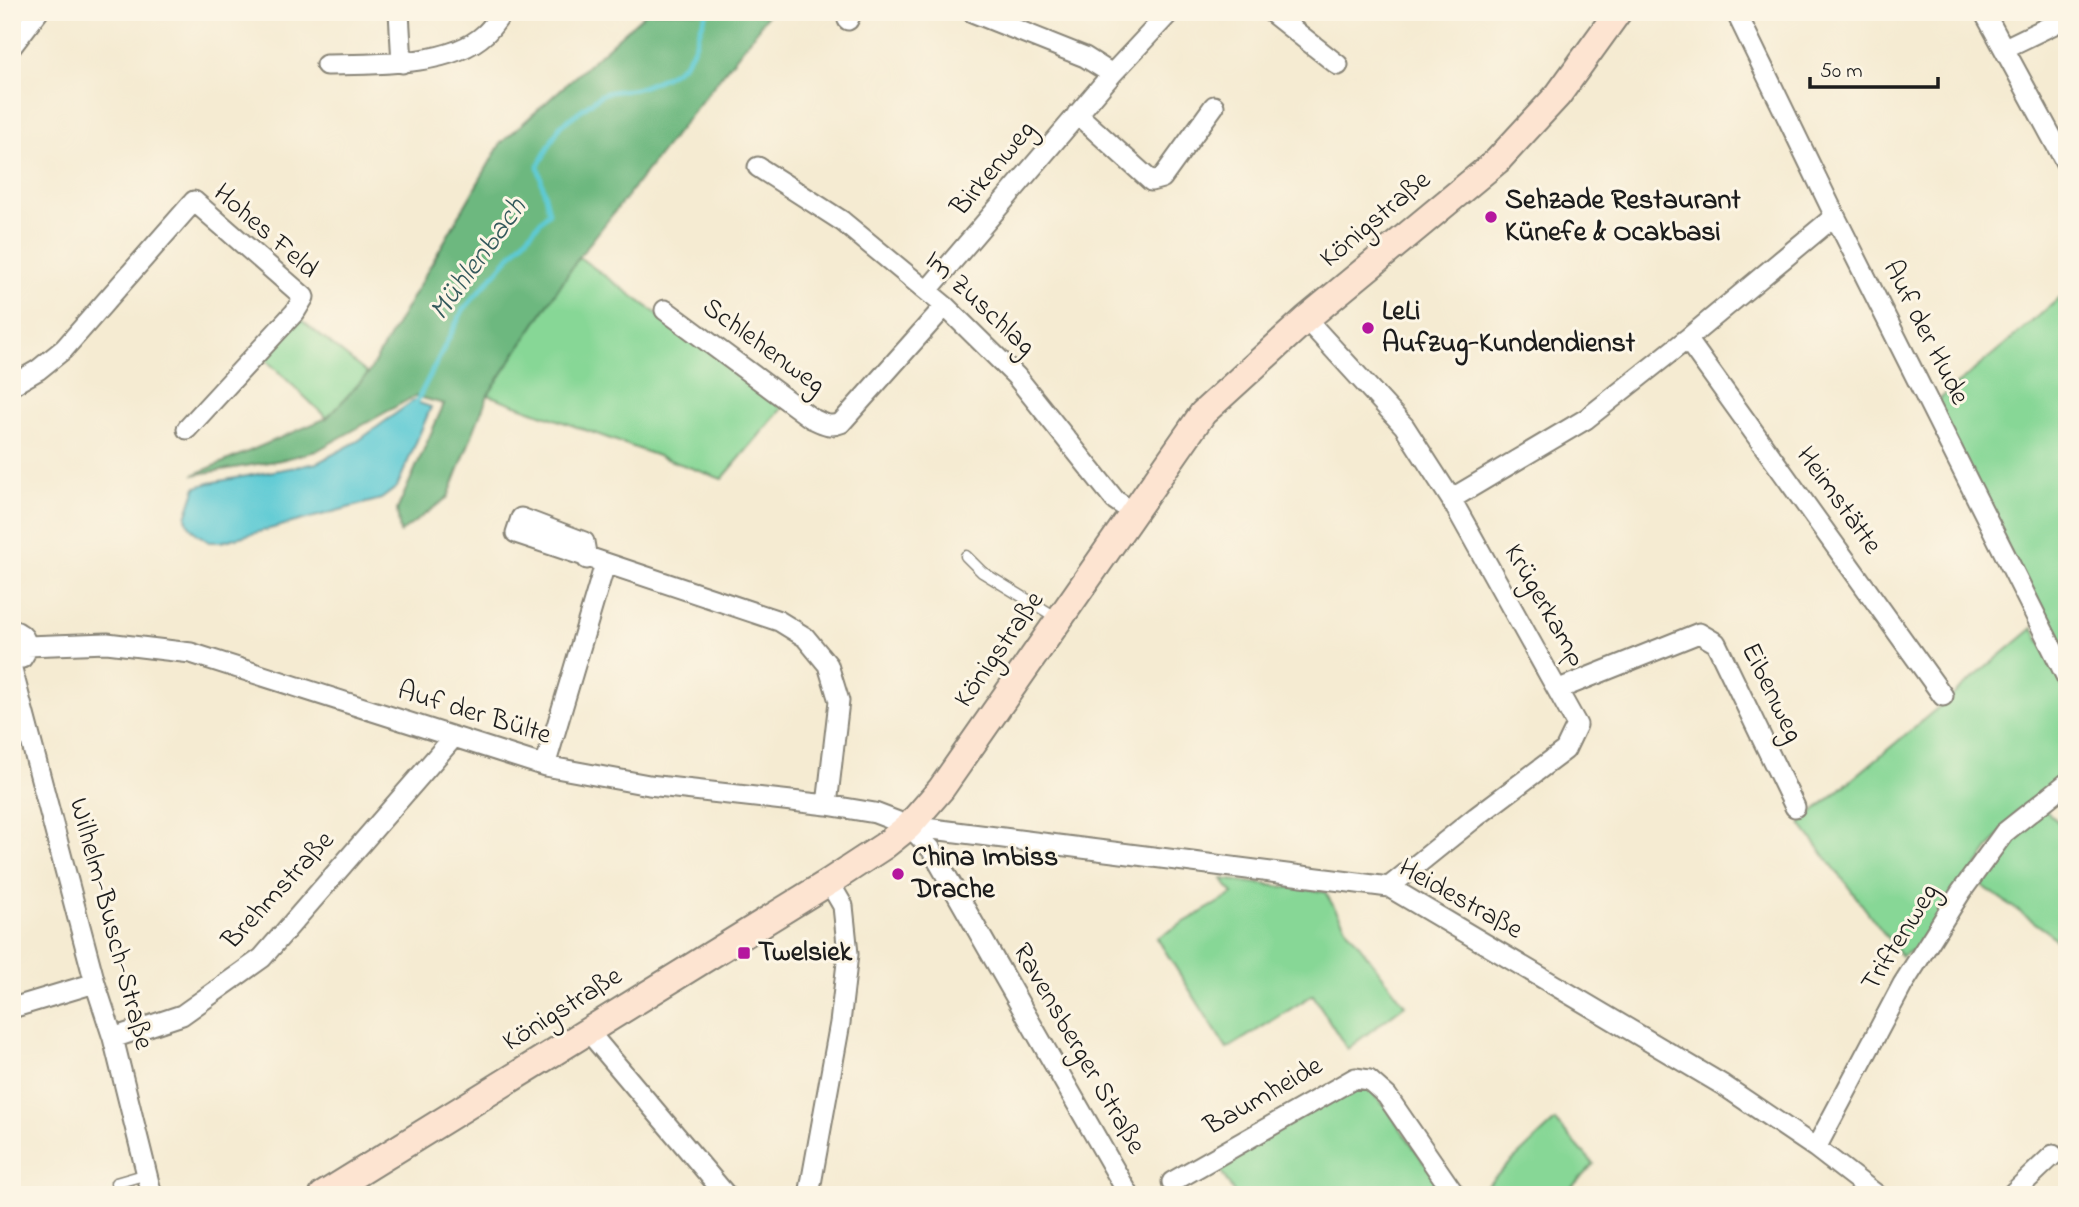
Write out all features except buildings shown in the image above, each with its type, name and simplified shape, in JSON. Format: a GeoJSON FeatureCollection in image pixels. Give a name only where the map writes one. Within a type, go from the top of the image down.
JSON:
{"type":"FeatureCollection","features":[{"type":"Feature","properties":{"kind":"main road","name":"Königstraße"},"geometry":{"type":"LineString","coordinates":[[323,1195],[829,882],[884,846],[909,825],[941,789],[1203,413],[1306,319],[1497,161],[1558,95],[1618,12]]}},
{"type":"Feature","properties":{"kind":"street"},"geometry":{"type":"LineString","coordinates":[[16,12],[18,39]]}},
{"type":"Feature","properties":{"kind":"street"},"geometry":{"type":"LineString","coordinates":[[18,39],[38,12]]}},
{"type":"Feature","properties":{"kind":"street"},"geometry":{"type":"LineString","coordinates":[[399,12],[402,64]]}},
{"type":"Feature","properties":{"kind":"street"},"geometry":{"type":"LineString","coordinates":[[326,65],[402,64],[464,48],[485,35],[503,12]]}},
{"type":"Feature","properties":{"kind":"street"},"geometry":{"type":"LineString","coordinates":[[972,12],[1085,57],[1112,74]]}},
{"type":"Feature","properties":{"kind":"street","name":"Birkenweg"},"geometry":{"type":"LineString","coordinates":[[927,291],[1077,114],[1171,12]]}},
{"type":"Feature","properties":{"kind":"street"},"geometry":{"type":"LineString","coordinates":[[1271,12],[1338,65]]}},
{"type":"Feature","properties":{"kind":"street","name":"Auf der Hude"},"geometry":{"type":"LineString","coordinates":[[1736,12],[1835,216],[2067,678]]}},
{"type":"Feature","properties":{"kind":"street"},"geometry":{"type":"LineString","coordinates":[[1984,12],[2067,165]]}},
{"type":"Feature","properties":{"kind":"street"},"geometry":{"type":"LineString","coordinates":[[2005,48],[2067,18]]}},
{"type":"Feature","properties":{"kind":"street","name":"Birkenweg"},"geometry":{"type":"LineString","coordinates":[[1077,114],[1151,181],[1162,178],[1214,106]]}},
{"type":"Feature","properties":{"kind":"street","name":"Im Zuschlag"},"geometry":{"type":"LineString","coordinates":[[758,167],[842,221],[945,306],[1016,376],[1115,500],[1134,513]]}},
{"type":"Feature","properties":{"kind":"street","name":"Hohes Feld"},"geometry":{"type":"LineString","coordinates":[[12,385],[38,370],[64,349],[194,201],[304,297],[295,313],[187,429]]}},
{"type":"Feature","properties":{"kind":"street"},"geometry":{"type":"LineString","coordinates":[[1451,499],[1586,419],[1687,340],[1835,216]]}},
{"type":"Feature","properties":{"kind":"street","name":"Schlehenweg"},"geometry":{"type":"LineString","coordinates":[[665,310],[811,418],[826,426],[834,426],[841,423],[945,306]]}},
{"type":"Feature","properties":{"kind":"street","name":"Krügerkamp"},"geometry":{"type":"LineString","coordinates":[[1306,319],[1404,426],[1451,499],[1577,724],[1565,750],[1389,887]]}},
{"type":"Feature","properties":{"kind":"street","name":"Heimstätte"},"geometry":{"type":"LineString","coordinates":[[1687,340],[1943,696]]}},
{"type":"Feature","properties":{"kind":"street"},"geometry":{"type":"LineString","coordinates":[[545,766],[596,561],[779,621],[805,637],[828,666],[839,701],[827,805]]}},
{"type":"Feature","properties":{"kind":"street"},"geometry":{"type":"LineString","coordinates":[[12,629],[25,638],[27,646],[25,654],[12,663]]}},
{"type":"Feature","properties":{"kind":"street","name":"Eibenweg"},"geometry":{"type":"LineString","coordinates":[[1559,689],[1699,633],[1716,643],[1795,807]]}},
{"type":"Feature","properties":{"kind":"street","name":"Auf der Bülte"},"geometry":{"type":"LineString","coordinates":[[27,646],[107,643],[191,653],[545,766],[649,785],[827,805],[875,813],[909,825]]}},
{"type":"Feature","properties":{"kind":"street","name":"Wilhelm-Busch-Straße"},"geometry":{"type":"LineString","coordinates":[[12,669],[95,983],[113,1038],[152,1195]]}},
{"type":"Feature","properties":{"kind":"street","name":"Brehmstraße"},"geometry":{"type":"LineString","coordinates":[[113,1038],[182,1015],[262,958],[453,738]]}},
{"type":"Feature","properties":{"kind":"street","name":"Triftenweg"},"geometry":{"type":"LineString","coordinates":[[1816,1148],[1903,984],[1961,892],[2004,833],[2067,783]]}},
{"type":"Feature","properties":{"kind":"street","name":"Heidestraße"},"geometry":{"type":"LineString","coordinates":[[909,825],[1389,887],[1723,1085],[1816,1148],[1877,1195]]}},
{"type":"Feature","properties":{"kind":"street","name":"Ravensberger Straße"},"geometry":{"type":"LineString","coordinates":[[909,825],[931,849],[1129,1195]]}},
{"type":"Feature","properties":{"kind":"street"},"geometry":{"type":"LineString","coordinates":[[809,1195],[840,1023],[848,954],[843,906],[829,882]]}},
{"type":"Feature","properties":{"kind":"street"},"geometry":{"type":"LineString","coordinates":[[12,1008],[95,983]]}},
{"type":"Feature","properties":{"kind":"street"},"geometry":{"type":"LineString","coordinates":[[588,1031],[726,1195]]}},
{"type":"Feature","properties":{"kind":"street","name":"Baumheide"},"geometry":{"type":"LineString","coordinates":[[1172,1182],[1355,1078],[1369,1080],[1387,1096],[1455,1195]]}},
{"type":"Feature","properties":{"kind":"street"},"geometry":{"type":"LineString","coordinates":[[2011,1195],[2053,1155]]}},
{"type":"Feature","properties":{"kind":"lane"},"geometry":{"type":"LineString","coordinates":[[966,556],[982,572],[1059,620]]}},
{"type":"Feature","properties":{"kind":"lane"},"geometry":{"type":"LineString","coordinates":[[119,1195],[116,1182],[147,1174]]}},
{"type":"Feature","properties":{"kind":"green space"},"geometry":{"type":"Polygon","coordinates":[[[647,12],[769,12],[579,257],[488,395],[448,497],[400,533],[397,510],[444,404],[415,396],[316,451],[281,460],[193,475],[327,418],[368,374],[501,143],[647,12]]]}},
{"type":"Feature","properties":{"kind":"green space"},"geometry":{"type":"Polygon","coordinates":[[[579,257],[784,406],[722,479],[488,395],[579,257]]]}},
{"type":"Feature","properties":{"kind":"green space"},"geometry":{"type":"Polygon","coordinates":[[[2067,292],[2067,665],[1935,403],[2067,292]]]}},
{"type":"Feature","properties":{"kind":"green space"},"geometry":{"type":"Polygon","coordinates":[[[300,319],[368,374],[327,418],[265,359],[300,319]]]}},
{"type":"Feature","properties":{"kind":"green space"},"geometry":{"type":"Polygon","coordinates":[[[2033,628],[2067,692],[2067,773],[2016,812],[1916,949],[1901,956],[1800,823],[2033,628]]]}},
{"type":"Feature","properties":{"kind":"green space"},"geometry":{"type":"Polygon","coordinates":[[[2043,808],[2067,830],[2067,951],[2048,932],[1976,881],[2009,839],[2043,808]]]}},
{"type":"Feature","properties":{"kind":"green space"},"geometry":{"type":"Polygon","coordinates":[[[1222,879],[1325,892],[1348,930],[1405,1005],[1347,1049],[1313,995],[1227,1049],[1157,938],[1233,894],[1222,879]]]}},
{"type":"Feature","properties":{"kind":"green space"},"geometry":{"type":"Polygon","coordinates":[[[1357,1085],[1367,1088],[1384,1105],[1447,1195],[1235,1195],[1218,1166],[1357,1085]]]}},
{"type":"Feature","properties":{"kind":"green space"},"geometry":{"type":"Polygon","coordinates":[[[1555,1121],[1594,1164],[1564,1195],[1476,1195],[1555,1121]]]}},
{"type":"Feature","properties":{"kind":"water"},"geometry":{"type":"Polygon","coordinates":[[[413,401],[431,407],[397,487],[381,499],[221,542],[209,542],[188,524],[186,517],[196,487],[317,463],[358,441],[413,401]]]}},
{"type":"Feature","properties":{"kind":"waterway","name":"Mühlenbach"},"geometry":{"type":"LineString","coordinates":[[414,407],[463,310],[549,212],[538,166],[560,126],[601,95],[639,88],[679,68],[692,52],[708,12]]}},
{"type":"Feature","properties":{"kind":"place","name":"Sehzade Restaurant Künefe & Ocakbasi"},"geometry":{"type":"Point","coordinates":[1491,217]}},
{"type":"Feature","properties":{"kind":"place","name":"LeLi Aufzug-Kundendienst"},"geometry":{"type":"Point","coordinates":[1368,328]}},
{"type":"Feature","properties":{"kind":"place","name":"China Imbiss Drache"},"geometry":{"type":"Point","coordinates":[898,874]}},
{"type":"Feature","properties":{"kind":"place","name":"Twelsiek"},"geometry":{"type":"Point","coordinates":[744,953]}}]}
